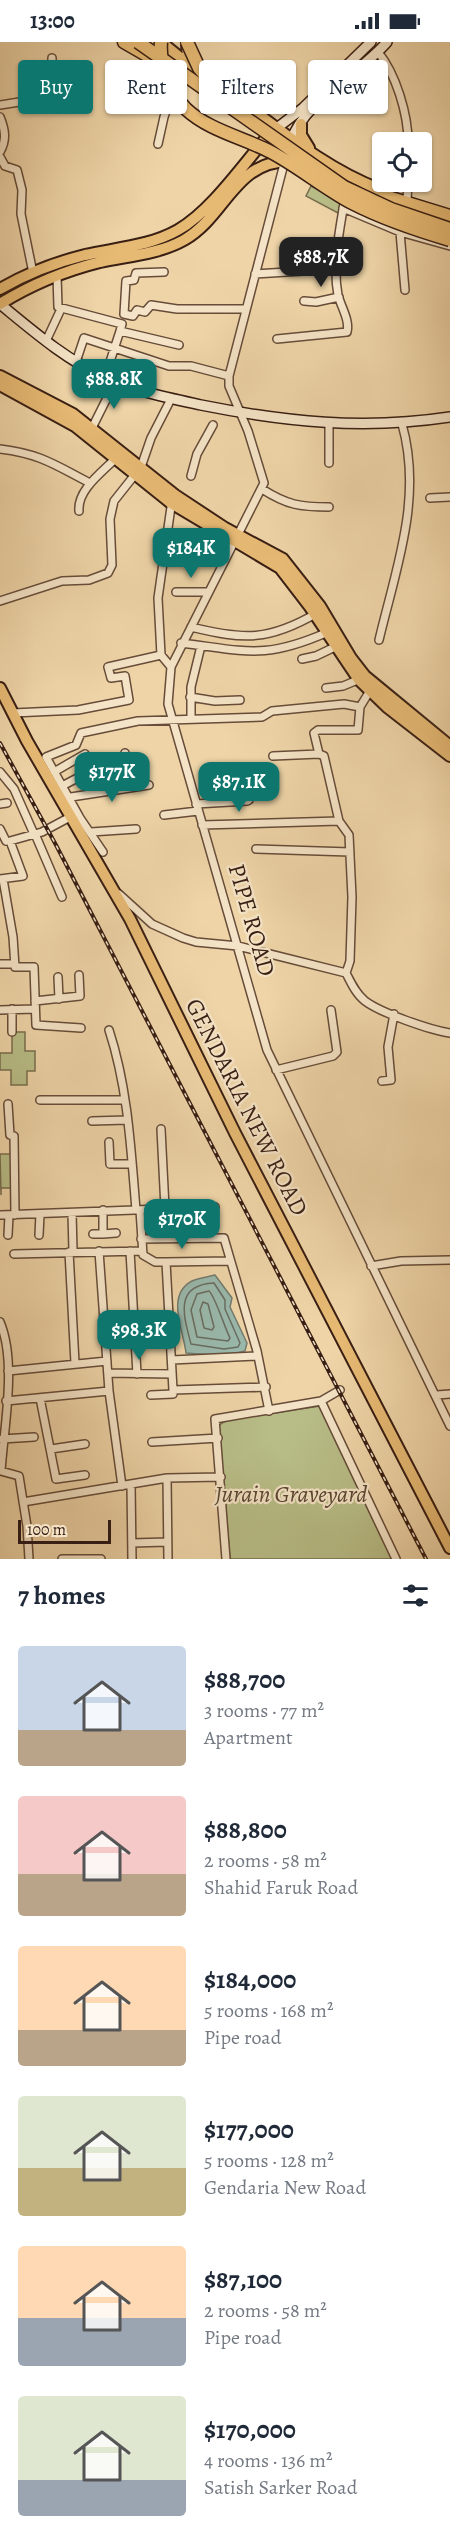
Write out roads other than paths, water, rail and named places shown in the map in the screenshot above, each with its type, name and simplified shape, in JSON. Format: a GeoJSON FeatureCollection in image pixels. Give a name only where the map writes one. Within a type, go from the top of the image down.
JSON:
{"type":"FeatureCollection","features":[{"type":"Feature","properties":{"kind":"highway"},"geometry":{"type":"LineString","coordinates":[[124,42],[152,58]]}},
{"type":"Feature","properties":{"kind":"highway"},"geometry":{"type":"LineString","coordinates":[[138,42],[344,187],[391,210],[450,229]]}},
{"type":"Feature","properties":{"kind":"highway"},"geometry":{"type":"LineString","coordinates":[[153,42],[172,60]]}},
{"type":"Feature","properties":{"kind":"highway"},"geometry":{"type":"LineString","coordinates":[[161,42],[163,63],[169,82],[179,101],[195,116],[278,156],[350,202],[402,225],[450,238]]}},
{"type":"Feature","properties":{"kind":"highway"},"geometry":{"type":"LineString","coordinates":[[187,42],[199,68]]}},
{"type":"Feature","properties":{"kind":"highway"},"geometry":{"type":"LineString","coordinates":[[250,114],[312,158],[365,190],[450,222]]}},
{"type":"Feature","properties":{"kind":"highway"},"geometry":{"type":"LineString","coordinates":[[365,190],[450,214]]}},
{"type":"Feature","properties":{"kind":"main road"},"geometry":{"type":"LineString","coordinates":[[132,42],[152,58],[158,60]]}},
{"type":"Feature","properties":{"kind":"main road"},"geometry":{"type":"LineString","coordinates":[[152,58],[153,42]]}},
{"type":"Feature","properties":{"kind":"main road"},"geometry":{"type":"LineString","coordinates":[[161,42],[175,60]]}},
{"type":"Feature","properties":{"kind":"main road"},"geometry":{"type":"LineString","coordinates":[[182,60],[187,42]]}},
{"type":"Feature","properties":{"kind":"main road"},"geometry":{"type":"LineString","coordinates":[[286,157],[292,138],[301,124],[327,96],[387,42]]}},
{"type":"Feature","properties":{"kind":"main road"},"geometry":{"type":"LineString","coordinates":[[375,54],[368,46],[303,108],[277,127],[267,137],[214,214],[184,240],[166,248],[34,278],[0,304],[75,362],[115,382],[171,399],[241,413],[329,424],[402,424],[450,417]]}},
{"type":"Feature","properties":{"kind":"main road"},"geometry":{"type":"LineString","coordinates":[[187,71],[277,127],[315,155],[353,178],[407,200],[450,214]]}},
{"type":"Feature","properties":{"kind":"main road"},"geometry":{"type":"LineString","coordinates":[[187,73],[267,137],[286,157],[299,161],[345,193],[401,220],[450,238]]}},
{"type":"Feature","properties":{"kind":"main road"},"geometry":{"type":"LineString","coordinates":[[301,124],[302,138],[315,155]]}},
{"type":"Feature","properties":{"kind":"main road"},"geometry":{"type":"LineString","coordinates":[[0,289],[34,278],[84,255],[147,242],[176,231],[199,214],[248,167],[260,166],[286,157]]}},
{"type":"Feature","properties":{"kind":"main road"},"geometry":{"type":"LineString","coordinates":[[0,376],[73,414],[92,428],[115,452]]}},
{"type":"Feature","properties":{"kind":"main road"},"geometry":{"type":"LineString","coordinates":[[0,385],[61,416],[115,452],[173,499],[236,538],[283,559],[319,612],[329,632],[362,678],[450,756]]}},
{"type":"Feature","properties":{"kind":"main road","name":"GENDARIA NEW ROAD"},"geometry":{"type":"LineString","coordinates":[[0,688],[114,888],[235,1133],[450,1548]]}},
{"type":"Feature","properties":{"kind":"main road"},"geometry":{"type":"LineString","coordinates":[[372,688],[450,746]]}},
{"type":"Feature","properties":{"kind":"street"},"geometry":{"type":"LineString","coordinates":[[375,54],[386,62],[399,96],[408,132]]}},
{"type":"Feature","properties":{"kind":"street"},"geometry":{"type":"LineString","coordinates":[[0,105],[51,97],[52,58]]}},
{"type":"Feature","properties":{"kind":"street"},"geometry":{"type":"LineString","coordinates":[[158,144],[165,114]]}},
{"type":"Feature","properties":{"kind":"street"},"geometry":{"type":"LineString","coordinates":[[0,116],[5,130],[4,145],[0,154],[5,166],[17,170],[22,190],[21,214],[34,278]]}},
{"type":"Feature","properties":{"kind":"street"},"geometry":{"type":"LineString","coordinates":[[286,157],[229,376],[229,386],[241,413],[264,480],[262,489],[283,502],[304,507],[329,507]]}},
{"type":"Feature","properties":{"kind":"street"},"geometry":{"type":"LineString","coordinates":[[407,192],[407,200]]}},
{"type":"Feature","properties":{"kind":"street"},"geometry":{"type":"LineString","coordinates":[[277,339],[346,332],[348,327],[339,297],[335,270],[345,193]]}},
{"type":"Feature","properties":{"kind":"street"},"geometry":{"type":"LineString","coordinates":[[343,208],[400,232],[450,246]]}},
{"type":"Feature","properties":{"kind":"street"},"geometry":{"type":"LineString","coordinates":[[400,232],[405,290]]}},
{"type":"Feature","properties":{"kind":"street"},"geometry":{"type":"LineString","coordinates":[[255,274],[335,270]]}},
{"type":"Feature","properties":{"kind":"street"},"geometry":{"type":"LineString","coordinates":[[105,377],[121,328],[126,281],[134,280],[136,273],[164,272]]}},
{"type":"Feature","properties":{"kind":"street"},"geometry":{"type":"LineString","coordinates":[[57,274],[57,307],[179,345]]}},
{"type":"Feature","properties":{"kind":"street"},"geometry":{"type":"LineString","coordinates":[[304,301],[316,302],[339,297]]}},
{"type":"Feature","properties":{"kind":"street"},"geometry":{"type":"LineString","coordinates":[[124,314],[133,316],[137,310],[145,312],[151,305],[177,309],[246,309]]}},
{"type":"Feature","properties":{"kind":"street"},"geometry":{"type":"LineString","coordinates":[[46,341],[61,309]]}},
{"type":"Feature","properties":{"kind":"street"},"geometry":{"type":"LineString","coordinates":[[75,362],[84,338],[169,366],[191,366],[229,376]]}},
{"type":"Feature","properties":{"kind":"street"},"geometry":{"type":"LineString","coordinates":[[92,428],[115,382]]}},
{"type":"Feature","properties":{"kind":"street"},"geometry":{"type":"LineString","coordinates":[[0,601],[62,581],[89,580],[108,573],[112,565],[110,519],[114,501],[139,470],[151,438],[171,399]]}},
{"type":"Feature","properties":{"kind":"street"},"geometry":{"type":"LineString","coordinates":[[329,424],[329,463]]}},
{"type":"Feature","properties":{"kind":"street"},"geometry":{"type":"LineString","coordinates":[[379,640],[411,508],[410,451],[402,424]]}},
{"type":"Feature","properties":{"kind":"street"},"geometry":{"type":"LineString","coordinates":[[191,476],[197,454],[213,425]]}},
{"type":"Feature","properties":{"kind":"street"},"geometry":{"type":"LineString","coordinates":[[0,449],[30,453],[44,458],[90,483]]}},
{"type":"Feature","properties":{"kind":"street"},"geometry":{"type":"LineString","coordinates":[[79,511],[78,502],[115,452]]}},
{"type":"Feature","properties":{"kind":"street","name":"PIPE ROAD"},"geometry":{"type":"LineString","coordinates":[[262,489],[181,643],[171,667],[168,704],[202,825],[214,856],[267,1050],[371,1266],[437,1395],[450,1426]]}},
{"type":"Feature","properties":{"kind":"street"},"geometry":{"type":"LineString","coordinates":[[430,498],[450,497]]}},
{"type":"Feature","properties":{"kind":"street"},"geometry":{"type":"LineString","coordinates":[[171,667],[161,655],[158,598],[173,499]]}},
{"type":"Feature","properties":{"kind":"street"},"geometry":{"type":"LineString","coordinates":[[176,592],[208,592]]}},
{"type":"Feature","properties":{"kind":"street"},"geometry":{"type":"LineString","coordinates":[[191,627],[237,637],[277,633],[319,612]]}},
{"type":"Feature","properties":{"kind":"street"},"geometry":{"type":"LineString","coordinates":[[181,643],[220,651],[266,652],[287,649],[329,632]]}},
{"type":"Feature","properties":{"kind":"street"},"geometry":{"type":"LineString","coordinates":[[302,658],[338,645]]}},
{"type":"Feature","properties":{"kind":"street"},"geometry":{"type":"LineString","coordinates":[[191,719],[190,697],[193,674],[201,646]]}},
{"type":"Feature","properties":{"kind":"street"},"geometry":{"type":"LineString","coordinates":[[13,713],[78,710],[129,700],[125,676],[111,678],[108,667],[161,655]]}},
{"type":"Feature","properties":{"kind":"street"},"geometry":{"type":"LineString","coordinates":[[326,688],[344,686],[362,678]]}},
{"type":"Feature","properties":{"kind":"street"},"geometry":{"type":"LineString","coordinates":[[319,754],[315,731],[358,730],[360,707],[372,688]]}},
{"type":"Feature","properties":{"kind":"street"},"geometry":{"type":"LineString","coordinates":[[190,697],[215,701],[240,700]]}},
{"type":"Feature","properties":{"kind":"street"},"geometry":{"type":"LineString","coordinates":[[103,852],[80,818],[64,784],[46,757],[76,745],[81,733],[110,729],[120,723],[262,717],[272,711],[344,704],[360,707]]}},
{"type":"Feature","properties":{"kind":"street"},"geometry":{"type":"LineString","coordinates":[[64,784],[83,774],[127,766],[125,753]]}},
{"type":"Feature","properties":{"kind":"street"},"geometry":{"type":"LineString","coordinates":[[54,772],[84,754]]}},
{"type":"Feature","properties":{"kind":"street"},"geometry":{"type":"LineString","coordinates":[[273,756],[319,754],[324,756],[339,821],[349,835],[352,897],[350,961],[346,973]]}},
{"type":"Feature","properties":{"kind":"street"},"geometry":{"type":"LineString","coordinates":[[0,772],[14,789],[62,897]]}},
{"type":"Feature","properties":{"kind":"street"},"geometry":{"type":"LineString","coordinates":[[71,797],[149,785]]}},
{"type":"Feature","properties":{"kind":"street"},"geometry":{"type":"LineString","coordinates":[[164,815],[247,801],[249,800],[249,789]]}},
{"type":"Feature","properties":{"kind":"street"},"geometry":{"type":"LineString","coordinates":[[5,841],[34,834],[72,816]]}},
{"type":"Feature","properties":{"kind":"street"},"geometry":{"type":"LineString","coordinates":[[202,825],[339,821]]}},
{"type":"Feature","properties":{"kind":"street"},"geometry":{"type":"LineString","coordinates":[[91,832],[136,829]]}},
{"type":"Feature","properties":{"kind":"street"},"geometry":{"type":"LineString","coordinates":[[0,830],[23,876],[2,879],[15,967],[34,967],[36,1025],[81,1028]]}},
{"type":"Feature","properties":{"kind":"street"},"geometry":{"type":"LineString","coordinates":[[256,849],[350,852]]}},
{"type":"Feature","properties":{"kind":"street"},"geometry":{"type":"LineString","coordinates":[[114,888],[141,916],[170,933],[196,942],[238,946],[346,973],[363,1000],[376,1008],[430,1030],[450,1034]]}},
{"type":"Feature","properties":{"kind":"street"},"geometry":{"type":"LineString","coordinates":[[0,964],[15,964]]}},
{"type":"Feature","properties":{"kind":"street"},"geometry":{"type":"LineString","coordinates":[[0,1010],[12,1010],[80,996],[79,975]]}},
{"type":"Feature","properties":{"kind":"street"},"geometry":{"type":"LineString","coordinates":[[58,977],[59,999]]}},
{"type":"Feature","properties":{"kind":"street"},"geometry":{"type":"LineString","coordinates":[[12,1010],[12,1032]]}},
{"type":"Feature","properties":{"kind":"street"},"geometry":{"type":"LineString","coordinates":[[276,1070],[333,1056],[337,1052],[331,1010]]}},
{"type":"Feature","properties":{"kind":"street"},"geometry":{"type":"LineString","coordinates":[[382,1080],[391,1080],[388,1047],[394,1014]]}},
{"type":"Feature","properties":{"kind":"street"},"geometry":{"type":"LineString","coordinates":[[109,1030],[119,1065],[126,1120],[131,1135],[141,1251],[146,1259],[166,1262],[230,1261]]}},
{"type":"Feature","properties":{"kind":"street"},"geometry":{"type":"LineString","coordinates":[[40,1100],[125,1100]]}},
{"type":"Feature","properties":{"kind":"street"},"geometry":{"type":"LineString","coordinates":[[8,1104],[10,1136],[14,1136],[12,1215],[8,1235]]}},
{"type":"Feature","properties":{"kind":"street"},"geometry":{"type":"LineString","coordinates":[[92,1121],[126,1120]]}},
{"type":"Feature","properties":{"kind":"street"},"geometry":{"type":"LineString","coordinates":[[161,1129],[165,1208]]}},
{"type":"Feature","properties":{"kind":"street"},"geometry":{"type":"LineString","coordinates":[[110,1142],[110,1164],[132,1164]]}},
{"type":"Feature","properties":{"kind":"street"},"geometry":{"type":"LineString","coordinates":[[0,1215],[215,1207]]}},
{"type":"Feature","properties":{"kind":"street"},"geometry":{"type":"LineString","coordinates":[[103,1210],[103,1234]]}},
{"type":"Feature","properties":{"kind":"street"},"geometry":{"type":"LineString","coordinates":[[72,1213],[75,1363]]}},
{"type":"Feature","properties":{"kind":"street"},"geometry":{"type":"LineString","coordinates":[[39,1235],[40,1214]]}},
{"type":"Feature","properties":{"kind":"street"},"geometry":{"type":"LineString","coordinates":[[93,1234],[116,1233]]}},
{"type":"Feature","properties":{"kind":"street"},"geometry":{"type":"LineString","coordinates":[[141,1239],[224,1238],[258,1356],[269,1411]]}},
{"type":"Feature","properties":{"kind":"street"},"geometry":{"type":"LineString","coordinates":[[99,1251],[109,1391],[122,1485]]}},
{"type":"Feature","properties":{"kind":"street"},"geometry":{"type":"LineString","coordinates":[[130,1251],[138,1374]]}},
{"type":"Feature","properties":{"kind":"street"},"geometry":{"type":"LineString","coordinates":[[14,1254],[141,1251]]}},
{"type":"Feature","properties":{"kind":"street"},"geometry":{"type":"LineString","coordinates":[[371,1266],[401,1261],[450,1260]]}},
{"type":"Feature","properties":{"kind":"street"},"geometry":{"type":"LineString","coordinates":[[151,1395],[173,1394],[166,1262]]}},
{"type":"Feature","properties":{"kind":"street"},"geometry":{"type":"LineString","coordinates":[[0,1322],[7,1338],[8,1371],[1,1472],[19,1476],[29,1559]]}},
{"type":"Feature","properties":{"kind":"street"},"geometry":{"type":"LineString","coordinates":[[172,1360],[258,1356]]}},
{"type":"Feature","properties":{"kind":"street"},"geometry":{"type":"LineString","coordinates":[[8,1371],[107,1361]]}},
{"type":"Feature","properties":{"kind":"street"},"geometry":{"type":"LineString","coordinates":[[108,1373],[171,1374]]}},
{"type":"Feature","properties":{"kind":"street"},"geometry":{"type":"LineString","coordinates":[[173,1390],[266,1387]]}},
{"type":"Feature","properties":{"kind":"street"},"geometry":{"type":"LineString","coordinates":[[226,1559],[215,1419],[321,1401],[340,1390]]}},
{"type":"Feature","properties":{"kind":"street"},"geometry":{"type":"LineString","coordinates":[[6,1401],[109,1391]]}},
{"type":"Feature","properties":{"kind":"street"},"geometry":{"type":"LineString","coordinates":[[437,1395],[450,1394]]}},
{"type":"Feature","properties":{"kind":"street"},"geometry":{"type":"LineString","coordinates":[[40,1398],[56,1479],[85,1475]]}},
{"type":"Feature","properties":{"kind":"street"},"geometry":{"type":"LineString","coordinates":[[321,1401],[396,1559]]}},
{"type":"Feature","properties":{"kind":"street"},"geometry":{"type":"LineString","coordinates":[[2,1439],[34,1437]]}},
{"type":"Feature","properties":{"kind":"street"},"geometry":{"type":"LineString","coordinates":[[152,1442],[218,1438]]}},
{"type":"Feature","properties":{"kind":"street"},"geometry":{"type":"LineString","coordinates":[[51,1449],[86,1444]]}},
{"type":"Feature","properties":{"kind":"street"},"geometry":{"type":"LineString","coordinates":[[23,1502],[167,1478],[221,1477]]}},
{"type":"Feature","properties":{"kind":"street"},"geometry":{"type":"LineString","coordinates":[[167,1478],[168,1559]]}},
{"type":"Feature","properties":{"kind":"street"},"geometry":{"type":"LineString","coordinates":[[131,1484],[132,1559]]}},
{"type":"Feature","properties":{"kind":"street"},"geometry":{"type":"LineString","coordinates":[[132,1543],[167,1542]]}},
{"type":"Feature","properties":{"kind":"street"},"geometry":{"type":"LineString","coordinates":[[62,1559],[101,1559]]}},
{"type":"Feature","properties":{"kind":"water"},"geometry":{"type":"Polygon","coordinates":[[[215,1275],[232,1298],[230,1307],[247,1343],[245,1351],[225,1356],[186,1353],[178,1314],[179,1295],[192,1281],[215,1275]]]}},
{"type":"Feature","properties":{"kind":"railway"},"geometry":{"type":"LineString","coordinates":[[0,743],[56,845],[426,1559]]}},
{"type":"Feature","properties":{"kind":"park label","name":"Jurain Graveyard"},"geometry":{"type":"Point","coordinates":[291,1494]}}]}
